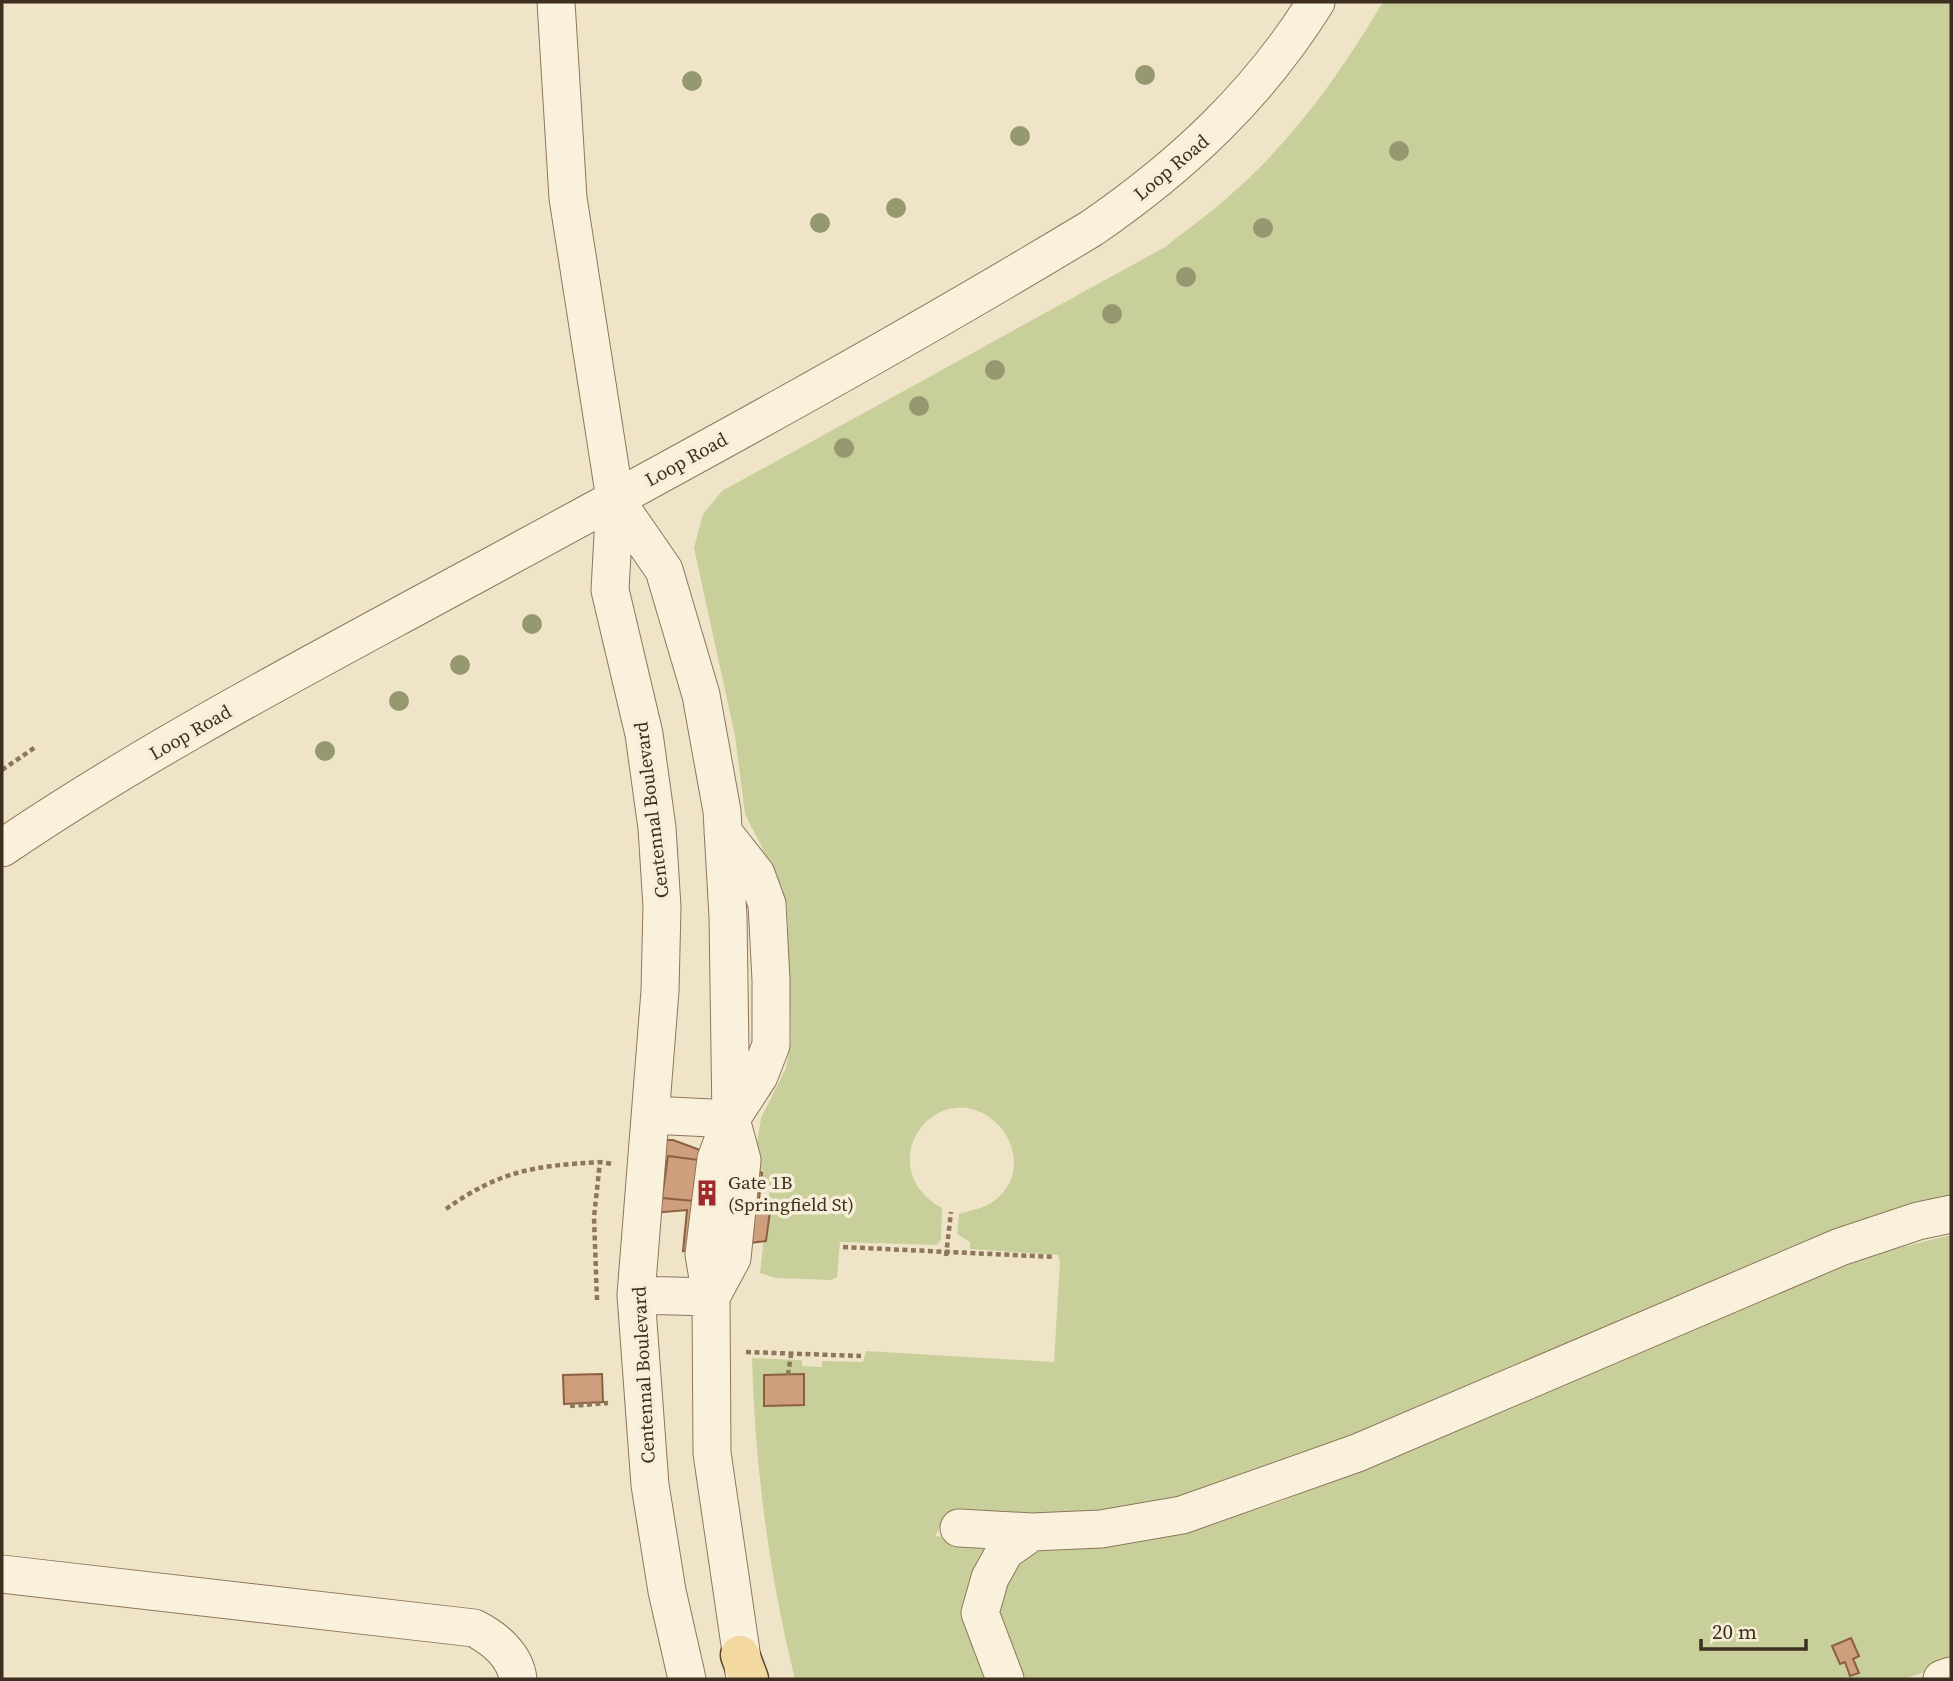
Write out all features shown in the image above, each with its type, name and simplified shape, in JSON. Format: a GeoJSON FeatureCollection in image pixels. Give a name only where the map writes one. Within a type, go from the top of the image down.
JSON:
{"type":"FeatureCollection","features":[{"type":"Feature","properties":{"kind":"street"},"geometry":{"type":"LineString","coordinates":[[556,2],[568,198],[615,499],[664,570],[701,695],[723,832],[728,917],[731,1119],[742,1160],[732,1258],[710,1297],[712,1454],[745,1671]]}},
{"type":"Feature","properties":{"kind":"street","name":"Loop Road"},"geometry":{"type":"LineString","coordinates":[[2,848],[103,783],[225,711],[615,499],[1027,267],[1148,189],[1200,146],[1247,97],[1298,31],[1316,2]]}},
{"type":"Feature","properties":{"kind":"street","name":"Centennal Boulevard"},"geometry":{"type":"LineString","coordinates":[[615,499],[610,590],[645,734],[657,828],[662,907],[651,1115],[636,1295],[650,1485],[667,1591],[687,1679]]}},
{"type":"Feature","properties":{"kind":"street"},"geometry":{"type":"LineString","coordinates":[[651,1115],[731,1119]]}},
{"type":"Feature","properties":{"kind":"street"},"geometry":{"type":"LineString","coordinates":[[959,1528],[1032,1532],[1101,1529],[1182,1515],[1357,1453],[1840,1247],[1919,1221],[1951,1214]]}},
{"type":"Feature","properties":{"kind":"street"},"geometry":{"type":"LineString","coordinates":[[636,1295],[710,1297]]}},
{"type":"Feature","properties":{"kind":"street"},"geometry":{"type":"LineString","coordinates":[[1004,1679],[980,1613],[990,1578],[1005,1551],[1032,1532]]}},
{"type":"Feature","properties":{"kind":"street"},"geometry":{"type":"LineString","coordinates":[[2,1574],[474,1628],[492,1637],[507,1654],[518,1679]]}},
{"type":"Feature","properties":{"kind":"street"},"geometry":{"type":"LineString","coordinates":[[1942,1679],[1951,1676]]}},
{"type":"Feature","properties":{"kind":"path"},"geometry":{"type":"LineString","coordinates":[[2,770],[37,747]]}},
{"type":"Feature","properties":{"kind":"path"},"geometry":{"type":"LineString","coordinates":[[446,1209],[480,1185],[505,1175],[557,1165],[600,1162]]}},
{"type":"Feature","properties":{"kind":"path"},"geometry":{"type":"LineString","coordinates":[[946,1254],[951,1212]]}},
{"type":"Feature","properties":{"kind":"path"},"geometry":{"type":"LineString","coordinates":[[843,1247],[946,1254],[1055,1257]]}},
{"type":"Feature","properties":{"kind":"path"},"geometry":{"type":"LineString","coordinates":[[746,1352],[861,1356]]}},
{"type":"Feature","properties":{"kind":"path"},"geometry":{"type":"LineString","coordinates":[[788,1375],[791,1354]]}},
{"type":"Feature","properties":{"kind":"green space"},"geometry":{"type":"Polygon","coordinates":[[[1383,2],[1951,2],[1951,1199],[1263,1473],[1181,1498],[1094,1513],[1036,1517],[947,1515],[935,1536],[997,1543],[970,1578],[964,1603],[988,1679],[795,1679],[765,1520],[756,1439],[752,1358],[802,1360],[802,1366],[822,1367],[822,1361],[863,1362],[866,1351],[1054,1362],[1060,1261],[1058,1255],[970,1249],[970,1242],[957,1234],[959,1214],[994,1201],[1009,1184],[1014,1164],[1011,1145],[1001,1128],[986,1115],[968,1108],[948,1109],[928,1120],[911,1147],[910,1166],[918,1187],[942,1208],[941,1240],[937,1245],[840,1242],[837,1277],[831,1280],[776,1278],[760,1273],[770,1186],[761,1185],[762,1173],[753,1169],[761,1118],[786,1068],[791,1041],[787,907],[782,887],[745,814],[735,736],[694,548],[703,514],[722,491],[1165,247],[1251,176],[1294,130],[1332,81],[1383,2]]]}},
{"type":"Feature","properties":{"kind":"green space"},"geometry":{"type":"Polygon","coordinates":[[[1951,1235],[1951,1664],[1903,1679],[1009,1679],[988,1609],[1001,1573],[1032,1549],[1102,1547],[1169,1537],[1282,1501],[1874,1254],[1951,1235]]]}},
{"type":"Feature","properties":{"kind":"building","name":"Gate 1B (Springfield St)"},"geometry":{"type":"Polygon","coordinates":[[[660,1140],[673,1140],[762,1173],[759,1200],[771,1204],[766,1241],[683,1251],[687,1210],[653,1213],[660,1140]]]}},
{"type":"Feature","properties":{"kind":"building"},"geometry":{"type":"Polygon","coordinates":[[[668,1156],[699,1160],[694,1201],[662,1198],[668,1156]]]}},
{"type":"Feature","properties":{"kind":"building"},"geometry":{"type":"Polygon","coordinates":[[[602,1374],[603,1402],[564,1404],[563,1375],[602,1374]]]}},
{"type":"Feature","properties":{"kind":"building"},"geometry":{"type":"Polygon","coordinates":[[[804,1374],[804,1405],[764,1406],[764,1375],[804,1374]]]}},
{"type":"Feature","properties":{"kind":"building"},"geometry":{"type":"Polygon","coordinates":[[[1851,1638],[1859,1656],[1853,1659],[1859,1673],[1850,1676],[1845,1662],[1840,1664],[1832,1646],[1851,1638]]]}},
{"type":"Feature","properties":{"kind":"place","name":"Gate 1B (Springfield St)"},"geometry":{"type":"Point","coordinates":[707,1193]}}]}
